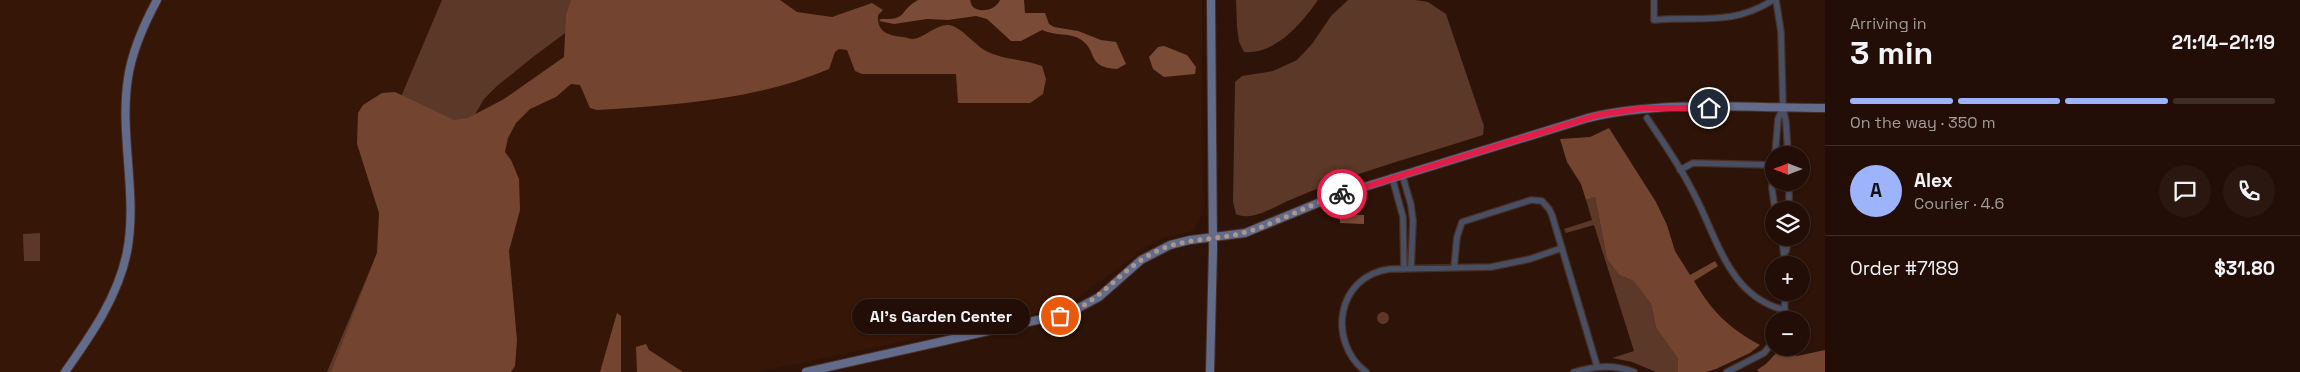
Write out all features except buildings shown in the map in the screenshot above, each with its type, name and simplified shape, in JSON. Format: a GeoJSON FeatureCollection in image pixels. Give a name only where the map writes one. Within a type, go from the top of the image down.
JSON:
{"type":"FeatureCollection","features":[{"type":"Feature","properties":{"kind":"street"},"geometry":{"type":"LineString","coordinates":[[65,372],[104,313],[114,292],[125,258],[130,221],[126,114],[128,79],[138,43],[157,0]]}},
{"type":"Feature","properties":{"kind":"street"},"geometry":{"type":"LineString","coordinates":[[1210,372],[1213,237],[1211,0]]}},
{"type":"Feature","properties":{"kind":"street"},"geometry":{"type":"LineString","coordinates":[[1654,0],[1654,20],[1728,18],[1758,10],[1775,0],[1781,32],[1782,108],[1786,122],[1787,146]]}},
{"type":"Feature","properties":{"kind":"street"},"geometry":{"type":"LineString","coordinates":[[806,372],[1065,315],[1095,300],[1123,274],[1156,252],[1179,242],[1249,231],[1314,203],[1544,130],[1614,112],[1652,108],[1825,108]]}},
{"type":"Feature","properties":{"kind":"street"},"geometry":{"type":"LineString","coordinates":[[1776,146],[1778,119],[1782,108]]}},
{"type":"Feature","properties":{"kind":"street"},"geometry":{"type":"LineString","coordinates":[[1647,118],[1701,207],[1713,240],[1740,282],[1752,295],[1765,304],[1785,310],[1786,301]]}},
{"type":"Feature","properties":{"kind":"street"},"geometry":{"type":"LineString","coordinates":[[1680,170],[1693,163],[1765,165]]}},
{"type":"Feature","properties":{"kind":"street"},"geometry":{"type":"LineString","coordinates":[[1402,174],[1414,221],[1412,269]]}},
{"type":"Feature","properties":{"kind":"street"},"geometry":{"type":"LineString","coordinates":[[1392,177],[1403,217],[1404,269]]}},
{"type":"Feature","properties":{"kind":"street"},"geometry":{"type":"LineString","coordinates":[[1454,268],[1458,232],[1462,222],[1531,200],[1542,201],[1549,209],[1598,366]]}},
{"type":"Feature","properties":{"kind":"street"},"geometry":{"type":"LineString","coordinates":[[1784,246],[1785,253]]}},
{"type":"Feature","properties":{"kind":"street"},"geometry":{"type":"LineString","coordinates":[[1785,253],[1787,246]]}},
{"type":"Feature","properties":{"kind":"street"},"geometry":{"type":"LineString","coordinates":[[1366,372],[1353,360],[1344,344],[1342,322],[1344,306],[1354,288],[1369,276],[1380,270],[1483,268],[1509,264],[1562,248]]}},
{"type":"Feature","properties":{"kind":"street"},"geometry":{"type":"LineString","coordinates":[[1727,372],[1765,353]]}},
{"type":"Feature","properties":{"kind":"street"},"geometry":{"type":"LineString","coordinates":[[1574,372],[1598,366],[1613,366],[1634,372]]}},
{"type":"Feature","properties":{"kind":"shaded area"},"geometry":{"type":"Polygon","coordinates":[[[0,0],[1202,0],[1203,215],[1192,231],[1164,238],[1146,248],[1071,303],[1046,311],[759,372],[0,372],[0,0]]]}},
{"type":"Feature","properties":{"kind":"shaded area"},"geometry":{"type":"Polygon","coordinates":[[[442,0],[577,0],[588,16],[533,57],[484,99],[466,130],[369,372],[327,372],[377,253],[409,156],[395,111],[442,0]]]}},
{"type":"Feature","properties":{"kind":"shaded area"},"geometry":{"type":"Polygon","coordinates":[[[571,0],[780,0],[797,12],[832,17],[872,3],[883,10],[878,15],[878,21],[881,29],[888,34],[913,39],[940,26],[953,26],[986,51],[1042,66],[1046,79],[1043,94],[1030,103],[958,103],[956,74],[862,74],[855,71],[847,50],[839,49],[835,52],[829,69],[801,79],[773,88],[744,94],[685,103],[597,110],[590,108],[580,85],[571,84],[556,97],[530,109],[516,123],[508,138],[505,152],[511,160],[519,179],[520,210],[509,251],[517,340],[515,366],[511,372],[331,372],[377,253],[379,213],[357,144],[358,113],[363,105],[382,93],[395,92],[454,120],[468,118],[504,99],[564,57],[566,15],[571,0]]]}},
{"type":"Feature","properties":{"kind":"shaded area"},"geometry":{"type":"Polygon","coordinates":[[[918,0],[970,0],[975,8],[988,10],[1000,0],[1024,0],[1025,13],[1045,13],[1049,24],[1054,27],[1078,31],[1101,40],[1116,42],[1126,64],[1117,69],[1107,68],[1096,62],[1086,44],[1077,37],[1042,30],[1021,41],[1011,41],[987,19],[976,16],[948,20],[927,19],[894,24],[879,21],[900,16],[918,0]]]}},
{"type":"Feature","properties":{"kind":"shaded area"},"geometry":{"type":"Polygon","coordinates":[[[1236,0],[1318,0],[1287,36],[1266,48],[1255,52],[1244,52],[1239,42],[1236,0]]]}},
{"type":"Feature","properties":{"kind":"shaded area"},"geometry":{"type":"Polygon","coordinates":[[[1348,0],[1416,0],[1428,2],[1446,14],[1484,126],[1483,135],[1337,182],[1257,215],[1243,216],[1236,214],[1233,202],[1235,82],[1242,76],[1273,71],[1297,60],[1312,44],[1331,16],[1348,0]]]}},
{"type":"Feature","properties":{"kind":"shaded area"},"geometry":{"type":"Polygon","coordinates":[[[1164,46],[1187,55],[1196,67],[1195,74],[1164,77],[1153,69],[1149,57],[1158,47],[1164,46]]]}},
{"type":"Feature","properties":{"kind":"shaded area"},"geometry":{"type":"Polygon","coordinates":[[[1609,128],[1656,202],[1667,225],[1675,251],[1690,275],[1715,261],[1718,266],[1694,281],[1708,302],[1722,318],[1739,332],[1760,345],[1750,353],[1706,372],[1678,372],[1678,359],[1656,328],[1651,304],[1633,280],[1619,275],[1607,259],[1595,197],[1586,200],[1581,184],[1567,162],[1560,139],[1590,137],[1609,128]]]}},
{"type":"Feature","properties":{"kind":"shaded area"},"geometry":{"type":"Polygon","coordinates":[[[1595,197],[1607,259],[1619,275],[1633,279],[1651,304],[1656,328],[1678,359],[1678,372],[1656,372],[1632,362],[1612,358],[1634,351],[1594,225],[1566,233],[1564,229],[1592,220],[1586,200],[1595,197]]]}},
{"type":"Feature","properties":{"kind":"shaded area"},"geometry":{"type":"Polygon","coordinates":[[[1340,214],[1364,215],[1364,224],[1340,223],[1340,214]]]}},
{"type":"Feature","properties":{"kind":"shaded area"},"geometry":{"type":"Polygon","coordinates":[[[40,233],[40,261],[24,261],[23,234],[40,233]]]}},
{"type":"Feature","properties":{"kind":"shaded area"},"geometry":{"type":"Polygon","coordinates":[[[1383,312],[1389,318],[1383,324],[1377,318],[1383,312]]]}},
{"type":"Feature","properties":{"kind":"shaded area"},"geometry":{"type":"Polygon","coordinates":[[[617,313],[621,316],[621,372],[600,372],[617,313]]]}},
{"type":"Feature","properties":{"kind":"shaded area"},"geometry":{"type":"Polygon","coordinates":[[[646,344],[649,350],[683,372],[637,372],[636,347],[646,344]]]}},
{"type":"Feature","properties":{"kind":"shaded area"},"geometry":{"type":"Polygon","coordinates":[[[1825,350],[1825,372],[1759,372],[1757,370],[1773,356],[1810,356],[1810,353],[1825,350]]]}},
{"type":"Feature","properties":{"kind":"way so far"},"geometry":{"type":"LineString","coordinates":[[1060,316],[1089,303],[1104,293],[1115,281],[1141,260],[1170,245],[1190,240],[1240,234],[1259,228],[1307,206],[1342,194]]}},
{"type":"Feature","properties":{"kind":"place","name":"Al's Garden Center"},"geometry":{"type":"Point","coordinates":[1060,316]}},
{"type":"Feature","properties":{"kind":"route"},"geometry":{"type":"LineString","coordinates":[[1342,194],[1544,130],[1598,115],[1644,108],[1709,108]]}}]}
